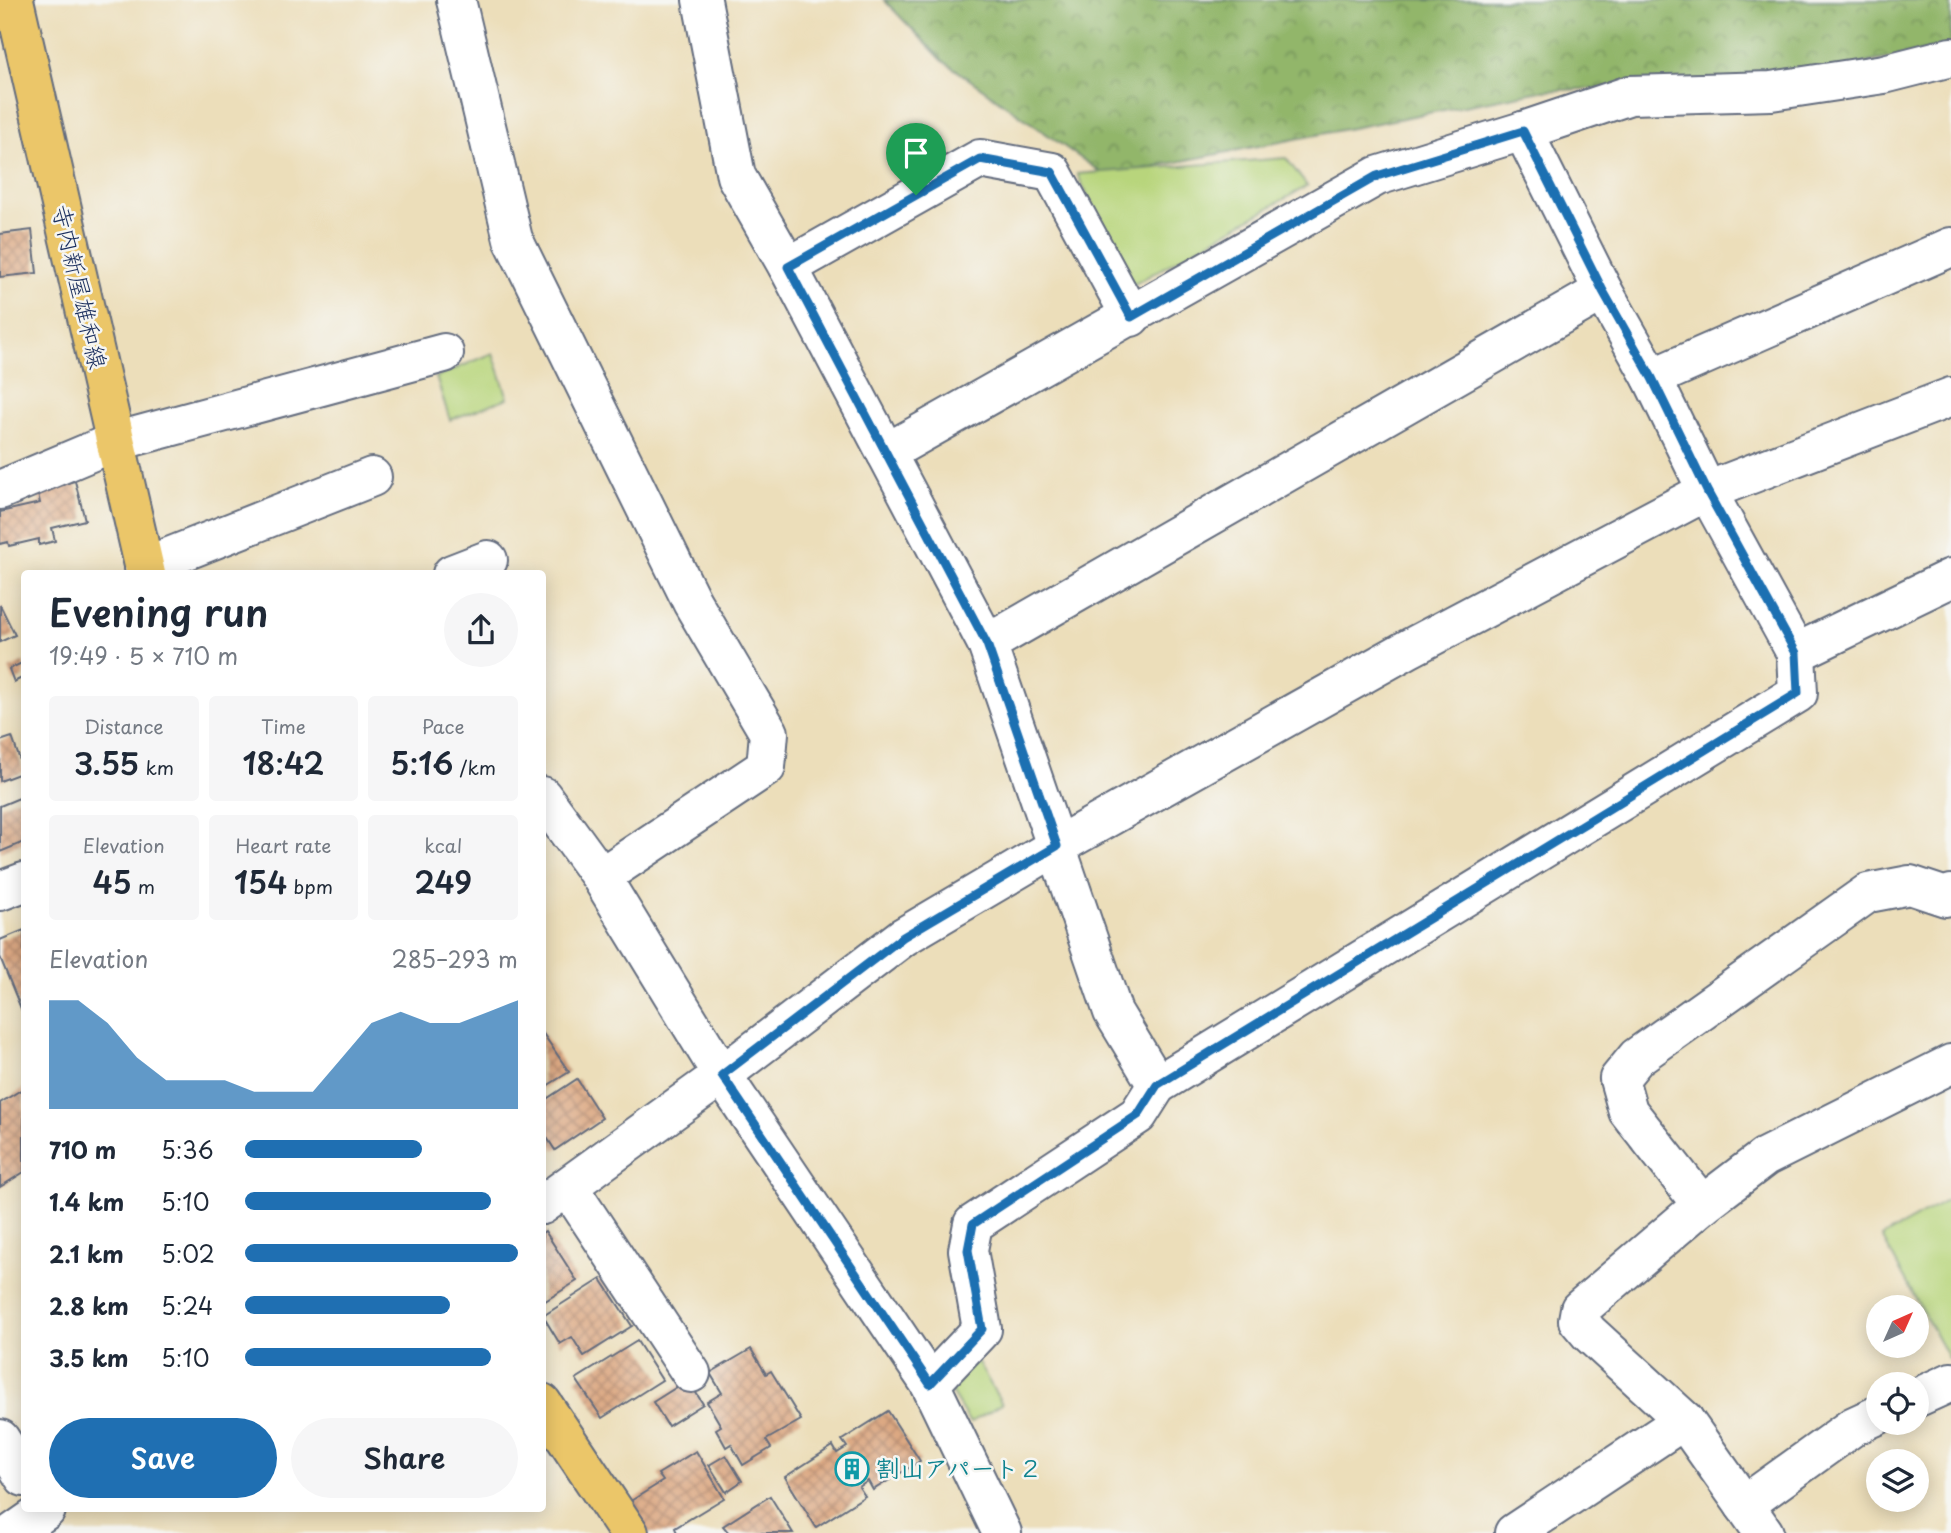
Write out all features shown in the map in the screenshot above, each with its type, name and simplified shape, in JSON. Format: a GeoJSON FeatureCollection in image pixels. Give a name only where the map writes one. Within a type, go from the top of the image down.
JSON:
{"type":"FeatureCollection","features":[{"type":"Feature","properties":{"kind":"main road","name":"寺内新屋雄和線"},"geometry":{"type":"LineString","coordinates":[[14,0],[12,46],[145,570]]}},
{"type":"Feature","properties":{"kind":"main road"},"geometry":{"type":"LineString","coordinates":[[546,1409],[629,1533]]}},
{"type":"Feature","properties":{"kind":"street"},"geometry":{"type":"LineString","coordinates":[[456,0],[513,239],[692,602],[769,733],[766,767],[601,877]]}},
{"type":"Feature","properties":{"kind":"street"},"geometry":{"type":"LineString","coordinates":[[702,0],[736,176],[788,267],[987,644],[1113,1012],[1157,1085]]}},
{"type":"Feature","properties":{"kind":"street"},"geometry":{"type":"LineString","coordinates":[[886,453],[1377,176],[1630,95],[1771,90],[1884,74],[1951,57]]}},
{"type":"Feature","properties":{"kind":"street"},"geometry":{"type":"LineString","coordinates":[[930,1384],[982,1329],[968,1250],[973,1224],[1138,1115],[1157,1085],[1798,693],[1796,653],[1707,491],[1652,378],[1603,291],[1523,131]]}},
{"type":"Feature","properties":{"kind":"street"},"geometry":{"type":"LineString","coordinates":[[788,267],[980,159],[1052,172],[1131,317]]}},
{"type":"Feature","properties":{"kind":"street"},"geometry":{"type":"LineString","coordinates":[[1652,378],[1951,247]]}},
{"type":"Feature","properties":{"kind":"street"},"geometry":{"type":"LineString","coordinates":[[987,644],[1603,291]]}},
{"type":"Feature","properties":{"kind":"street"},"geometry":{"type":"LineString","coordinates":[[0,490],[114,442],[444,353]]}},
{"type":"Feature","properties":{"kind":"street"},"geometry":{"type":"LineString","coordinates":[[691,1373],[556,1197],[903,937],[1057,846],[1396,655],[1707,491],[1951,397]]}},
{"type":"Feature","properties":{"kind":"street"},"geometry":{"type":"LineString","coordinates":[[145,570],[372,477]]}},
{"type":"Feature","properties":{"kind":"street"},"geometry":{"type":"LineString","coordinates":[[462,570],[488,560]]}},
{"type":"Feature","properties":{"kind":"street"},"geometry":{"type":"LineString","coordinates":[[1796,653],[1951,578]]}},
{"type":"Feature","properties":{"kind":"street"},"geometry":{"type":"LineString","coordinates":[[546,801],[601,877],[722,1075],[930,1384],[1002,1533]]}},
{"type":"Feature","properties":{"kind":"street"},"geometry":{"type":"LineString","coordinates":[[0,891],[21,883]]}},
{"type":"Feature","properties":{"kind":"street"},"geometry":{"type":"LineString","coordinates":[[1702,1205],[1628,1111],[1619,1079],[1637,1056],[1868,893],[1910,884],[1946,897],[1951,894]]}},
{"type":"Feature","properties":{"kind":"street"},"geometry":{"type":"LineString","coordinates":[[1866,1420],[1854,1426],[1754,1519],[1684,1420],[1588,1333],[1578,1320],[1580,1309],[1702,1205],[1765,1157],[1951,1064]]}},
{"type":"Feature","properties":{"kind":"street"},"geometry":{"type":"LineString","coordinates":[[1929,1392],[1951,1382]]}},
{"type":"Feature","properties":{"kind":"street"},"geometry":{"type":"LineString","coordinates":[[1528,1529],[1684,1420]]}},
{"type":"Feature","properties":{"kind":"street"},"geometry":{"type":"LineString","coordinates":[[0,1439],[21,1473]]}},
{"type":"Feature","properties":{"kind":"street"},"geometry":{"type":"LineString","coordinates":[[0,1496],[21,1480]]}},
{"type":"Feature","properties":{"kind":"street"},"geometry":{"type":"LineString","coordinates":[[13,1533],[51,1517]]}},
{"type":"Feature","properties":{"kind":"green space"},"geometry":{"type":"Polygon","coordinates":[[[884,0],[1951,0],[1951,45],[1790,79],[1541,91],[1106,176],[942,60],[884,0]]]}},
{"type":"Feature","properties":{"kind":"green space"},"geometry":{"type":"Polygon","coordinates":[[[1286,158],[1307,186],[1131,286],[1077,174],[1286,158]]]}},
{"type":"Feature","properties":{"kind":"green space"},"geometry":{"type":"Polygon","coordinates":[[[493,353],[508,398],[450,420],[436,377],[493,353]]]}},
{"type":"Feature","properties":{"kind":"green space"},"geometry":{"type":"Polygon","coordinates":[[[1951,1198],[1951,1357],[1948,1358],[1929,1323],[1929,1295],[1914,1295],[1882,1237],[1951,1198]]]}},
{"type":"Feature","properties":{"kind":"green space"},"geometry":{"type":"Polygon","coordinates":[[[977,1361],[1002,1404],[970,1423],[944,1381],[977,1361]]]}},
{"type":"Feature","properties":{"kind":"building"},"geometry":{"type":"Polygon","coordinates":[[[32,230],[37,273],[0,277],[0,234],[32,230]]]}},
{"type":"Feature","properties":{"kind":"building"},"geometry":{"type":"Polygon","coordinates":[[[75,481],[85,520],[52,528],[55,541],[39,545],[39,539],[9,546],[8,542],[0,544],[0,512],[40,503],[37,490],[75,481]]]}},
{"type":"Feature","properties":{"kind":"building"},"geometry":{"type":"Polygon","coordinates":[[[0,605],[15,635],[0,642],[0,605]]]}},
{"type":"Feature","properties":{"kind":"building"},"geometry":{"type":"Polygon","coordinates":[[[21,663],[21,678],[14,682],[9,669],[21,663]]]}},
{"type":"Feature","properties":{"kind":"building"},"geometry":{"type":"Polygon","coordinates":[[[12,737],[21,763],[21,773],[0,781],[0,741],[12,737]]]}},
{"type":"Feature","properties":{"kind":"building"},"geometry":{"type":"Polygon","coordinates":[[[19,798],[21,803],[21,843],[0,852],[0,806],[19,798]]]}},
{"type":"Feature","properties":{"kind":"building"},"geometry":{"type":"Polygon","coordinates":[[[21,931],[21,1009],[0,957],[0,940],[21,931]]]}},
{"type":"Feature","properties":{"kind":"building"},"geometry":{"type":"Polygon","coordinates":[[[546,1038],[569,1072],[546,1086],[546,1038]]]}},
{"type":"Feature","properties":{"kind":"building"},"geometry":{"type":"Polygon","coordinates":[[[577,1079],[602,1118],[555,1150],[546,1136],[546,1099],[577,1079]]]}},
{"type":"Feature","properties":{"kind":"building"},"geometry":{"type":"Polygon","coordinates":[[[21,1090],[21,1174],[0,1187],[0,1103],[21,1090]]]}},
{"type":"Feature","properties":{"kind":"building"},"geometry":{"type":"Polygon","coordinates":[[[546,1233],[577,1281],[546,1300],[546,1233]]]}},
{"type":"Feature","properties":{"kind":"building"},"geometry":{"type":"Polygon","coordinates":[[[601,1279],[632,1326],[584,1356],[572,1337],[560,1344],[546,1321],[546,1314],[601,1279]]]}},
{"type":"Feature","properties":{"kind":"building"},"geometry":{"type":"Polygon","coordinates":[[[637,1341],[662,1380],[602,1418],[576,1379],[637,1341]]]}},
{"type":"Feature","properties":{"kind":"building"},"geometry":{"type":"Polygon","coordinates":[[[751,1349],[766,1374],[771,1371],[801,1420],[766,1440],[771,1448],[743,1465],[731,1444],[726,1447],[716,1429],[721,1426],[707,1402],[722,1393],[710,1373],[751,1349]]]}},
{"type":"Feature","properties":{"kind":"building"},"geometry":{"type":"Polygon","coordinates":[[[688,1380],[703,1404],[668,1426],[653,1402],[688,1380]]]}},
{"type":"Feature","properties":{"kind":"building","name":"割山アパート２"},"geometry":{"type":"Polygon","coordinates":[[[888,1411],[920,1461],[873,1490],[868,1481],[859,1487],[865,1496],[816,1527],[785,1477],[833,1446],[837,1453],[847,1447],[842,1440],[888,1411]]]}},
{"type":"Feature","properties":{"kind":"building"},"geometry":{"type":"Polygon","coordinates":[[[696,1451],[724,1498],[675,1528],[677,1533],[648,1533],[629,1502],[663,1481],[658,1474],[696,1451]]]}},
{"type":"Feature","properties":{"kind":"building"},"geometry":{"type":"Polygon","coordinates":[[[726,1455],[742,1481],[726,1492],[709,1465],[726,1455]]]}},
{"type":"Feature","properties":{"kind":"building"},"geometry":{"type":"Polygon","coordinates":[[[770,1496],[793,1533],[729,1533],[723,1526],[770,1496]]]}},
{"type":"Feature","properties":{"kind":"place","name":"割山アパート２"},"geometry":{"type":"Point","coordinates":[852,1469]}},
{"type":"Feature","properties":{"kind":"route"},"geometry":{"type":"LineString","coordinates":[[1523,131],[1603,291],[1652,378],[1707,491],[1796,653],[1798,693],[1157,1085],[1138,1115],[973,1224],[968,1250],[982,1329],[930,1384],[722,1075],[903,937],[1057,846],[987,644],[788,267],[916,195],[980,159],[1052,172],[1131,317],[1377,176],[1523,131]]}}]}
